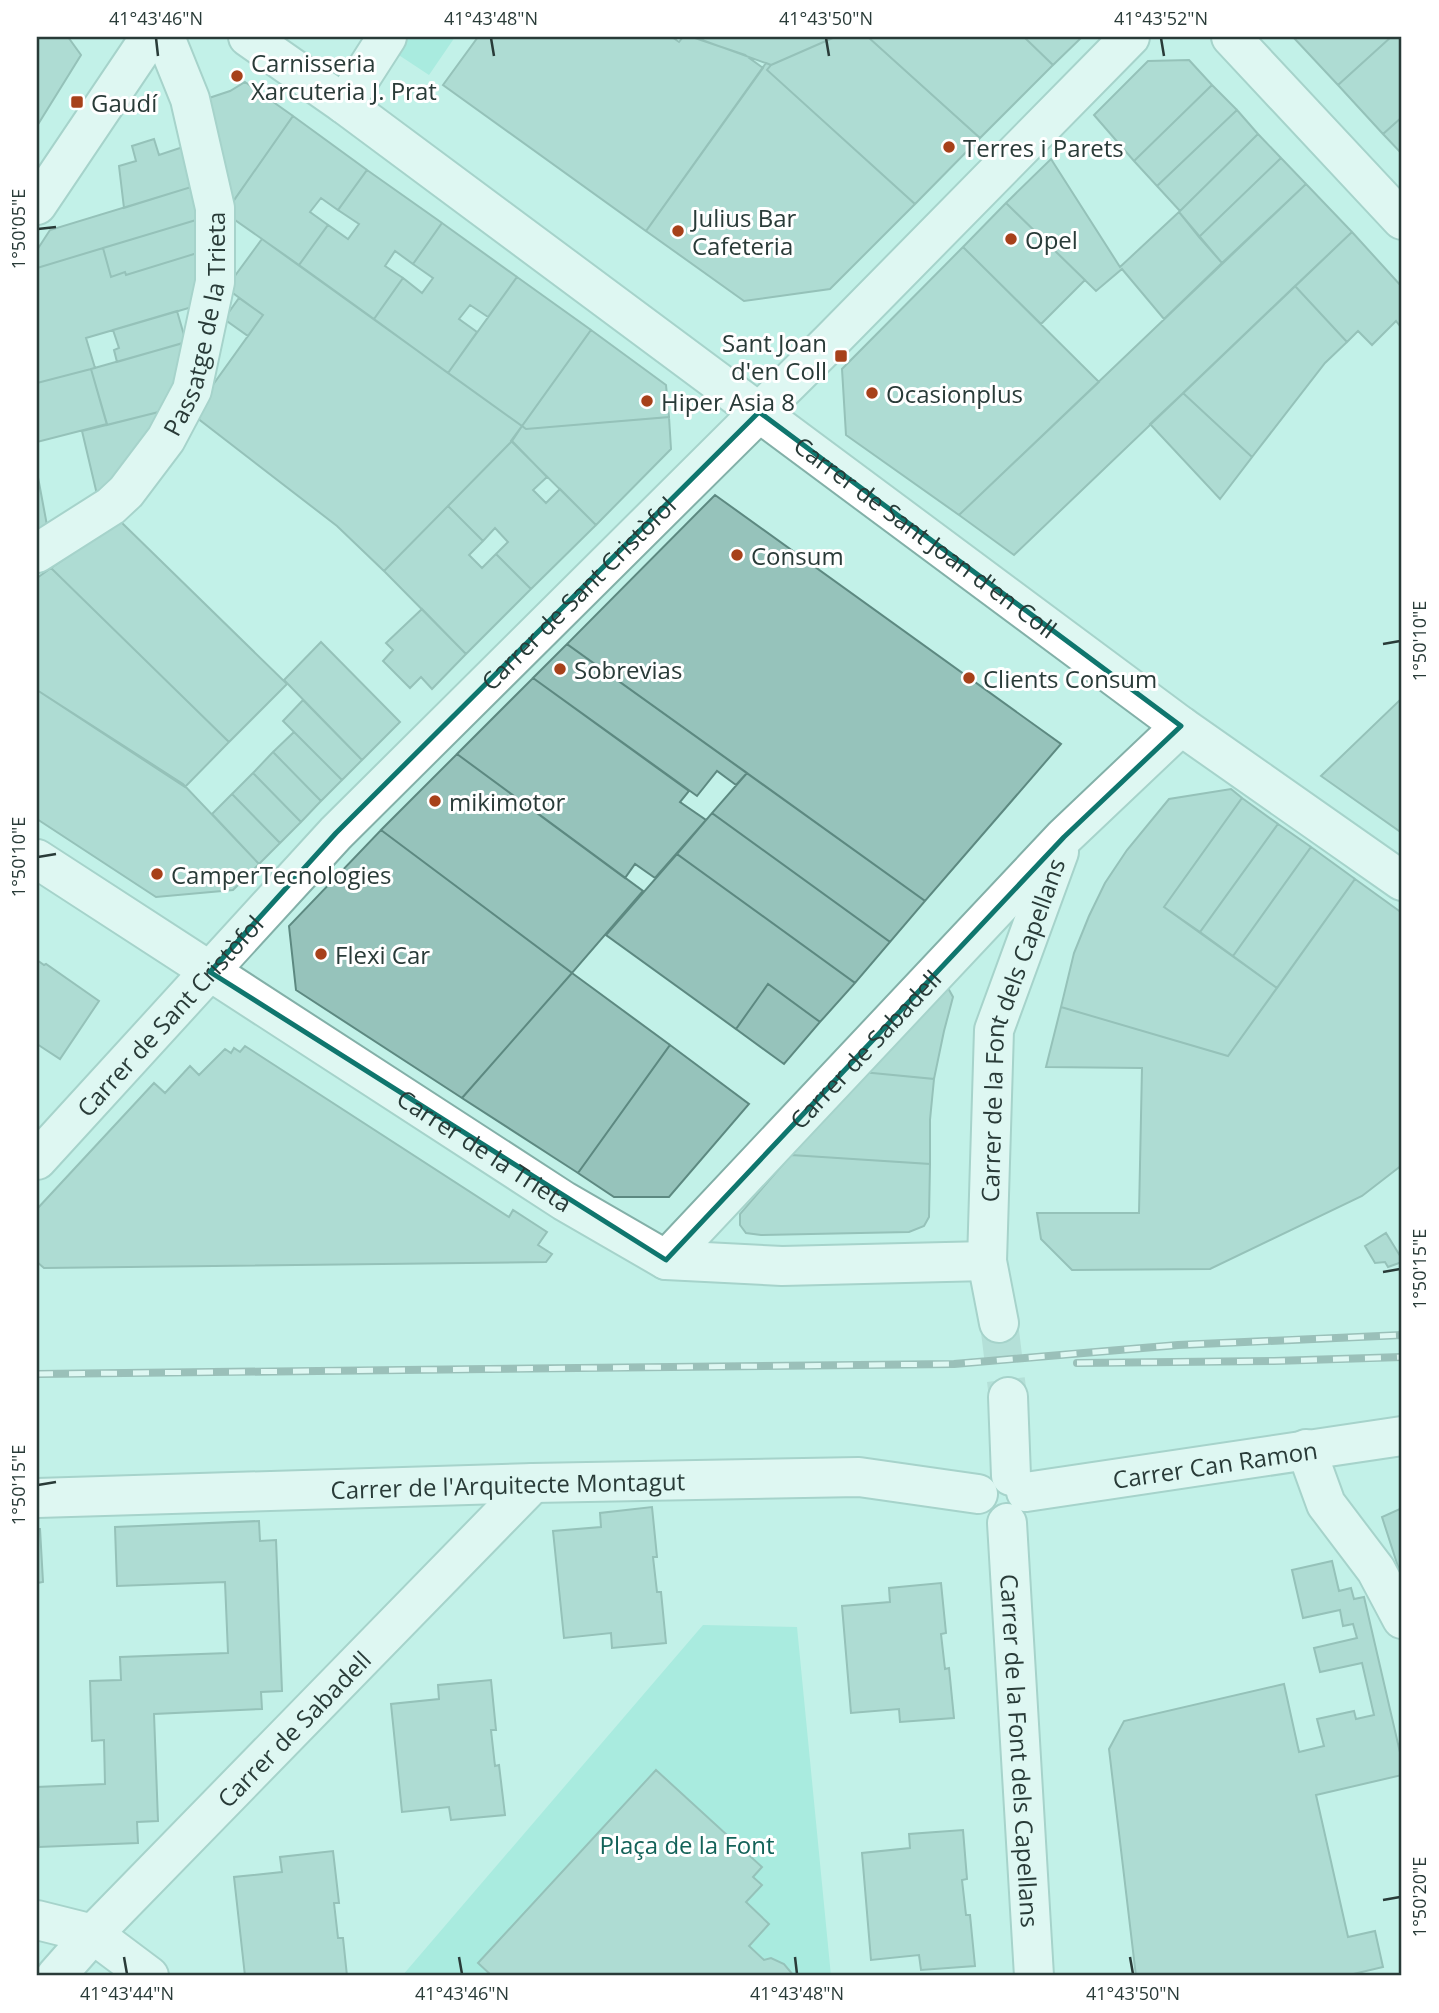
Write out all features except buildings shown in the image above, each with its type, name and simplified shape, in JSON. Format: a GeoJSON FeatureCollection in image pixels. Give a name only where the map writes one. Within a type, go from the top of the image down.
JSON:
{"type":"FeatureCollection","features":[{"type":"Feature","properties":{"kind":"street"},"geometry":{"type":"LineString","coordinates":[[37,205],[150,37]]}},
{"type":"Feature","properties":{"kind":"street","name":"Passatge de la Trieta"},"geometry":{"type":"LineString","coordinates":[[37,553],[110,506],[126,492],[166,439],[192,390],[215,282],[215,208],[190,99],[165,37]]}},
{"type":"Feature","properties":{"kind":"street","name":"Carrer de Sant Joan d'en Coll"},"geometry":{"type":"LineString","coordinates":[[248,37],[344,104],[1181,726],[1402,881]]}},
{"type":"Feature","properties":{"kind":"street"},"geometry":{"type":"LineString","coordinates":[[344,104],[387,37]]}},
{"type":"Feature","properties":{"kind":"street","name":"Carrer de Sant Cristòfol"},"geometry":{"type":"LineString","coordinates":[[37,1160],[336,834],[759,412],[1129,37]]}},
{"type":"Feature","properties":{"kind":"street"},"geometry":{"type":"LineString","coordinates":[[1231,37],[1402,220]]}},
{"type":"Feature","properties":{"kind":"street","name":"Carrer de la Font dels Capellans"},"geometry":{"type":"LineString","coordinates":[[999,1323],[987,1261],[994,1030],[1065,837],[1181,726]]}},
{"type":"Feature","properties":{"kind":"street","name":"Carrer de Sabadell"},"geometry":{"type":"LineString","coordinates":[[666,1260],[1065,837]]}},
{"type":"Feature","properties":{"kind":"street","name":"Carrer de la Trieta"},"geometry":{"type":"LineString","coordinates":[[37,859],[564,1200],[666,1260],[782,1266],[987,1261]]}},
{"type":"Feature","properties":{"kind":"street"},"geometry":{"type":"LineString","coordinates":[[1005,1487],[1008,1397]]}},
{"type":"Feature","properties":{"kind":"street","name":"Carrer Can Ramon"},"geometry":{"type":"LineString","coordinates":[[1005,1487],[1402,1436]]}},
{"type":"Feature","properties":{"kind":"street"},"geometry":{"type":"LineString","coordinates":[[1306,1449],[1326,1504],[1376,1570],[1402,1619]]}},
{"type":"Feature","properties":{"kind":"street","name":"Carrer de l'Arquitecte Montagut"},"geometry":{"type":"LineString","coordinates":[[37,1497],[859,1477],[1005,1487]]}},
{"type":"Feature","properties":{"kind":"street","name":"Carrer de Sabadell"},"geometry":{"type":"LineString","coordinates":[[56,1976],[93,1934],[533,1483]]}},
{"type":"Feature","properties":{"kind":"street","name":"Carrer de la Font dels Capellans"},"geometry":{"type":"LineString","coordinates":[[1005,1487],[980,1508],[992,1521],[1007,1523],[1034,1976]]}},
{"type":"Feature","properties":{"kind":"street"},"geometry":{"type":"LineString","coordinates":[[37,1920],[93,1934],[149,1976]]}},
{"type":"Feature","properties":{"kind":"highlighted area"},"geometry":{"type":"Polygon","coordinates":[[[759,412],[1181,726],[1064,837],[666,1260],[210,972],[336,833],[759,412]]]}},
{"type":"Feature","properties":{"kind":"green space"},"geometry":{"type":"Polygon","coordinates":[[[387,37],[455,37],[429,75],[382,44],[387,37]]]}},
{"type":"Feature","properties":{"kind":"green space","name":"Plaça de la Font"},"geometry":{"type":"Polygon","coordinates":[[[703,1625],[797,1627],[831,1976],[402,1976],[703,1625]]]}},
{"type":"Feature","properties":{"kind":"tunnel"},"geometry":{"type":"LineString","coordinates":[[999,1323],[1008,1397]]}},
{"type":"Feature","properties":{"kind":"railway"},"geometry":{"type":"LineString","coordinates":[[37,1374],[954,1364],[1178,1345],[1402,1335]]}},
{"type":"Feature","properties":{"kind":"railway"},"geometry":{"type":"LineString","coordinates":[[1077,1363],[1402,1357]]}},
{"type":"Feature","properties":{"kind":"place","name":"Carnisseria Xarcuteria J. Prat"},"geometry":{"type":"Point","coordinates":[237,76]}},
{"type":"Feature","properties":{"kind":"place","name":"Gaudí"},"geometry":{"type":"Point","coordinates":[77,102]}},
{"type":"Feature","properties":{"kind":"place","name":"Terres i Parets"},"geometry":{"type":"Point","coordinates":[949,147]}},
{"type":"Feature","properties":{"kind":"place","name":"Julius Bar Cafeteria"},"geometry":{"type":"Point","coordinates":[678,231]}},
{"type":"Feature","properties":{"kind":"place","name":"Opel"},"geometry":{"type":"Point","coordinates":[1011,239]}},
{"type":"Feature","properties":{"kind":"place","name":"Sant Joan d'en Coll"},"geometry":{"type":"Point","coordinates":[841,356]}},
{"type":"Feature","properties":{"kind":"place","name":"Ocasionplus"},"geometry":{"type":"Point","coordinates":[872,393]}},
{"type":"Feature","properties":{"kind":"place","name":"Hiper Asia 8"},"geometry":{"type":"Point","coordinates":[647,401]}},
{"type":"Feature","properties":{"kind":"place","name":"Consum"},"geometry":{"type":"Point","coordinates":[737,555]}},
{"type":"Feature","properties":{"kind":"place","name":"Sobrevias"},"geometry":{"type":"Point","coordinates":[560,669]}},
{"type":"Feature","properties":{"kind":"place","name":"Clients Consum"},"geometry":{"type":"Point","coordinates":[969,678]}},
{"type":"Feature","properties":{"kind":"place","name":"mikimotor"},"geometry":{"type":"Point","coordinates":[435,801]}},
{"type":"Feature","properties":{"kind":"place","name":"CamperTecnologies"},"geometry":{"type":"Point","coordinates":[157,874]}},
{"type":"Feature","properties":{"kind":"place","name":"Flexi Car"},"geometry":{"type":"Point","coordinates":[321,954]}}]}
